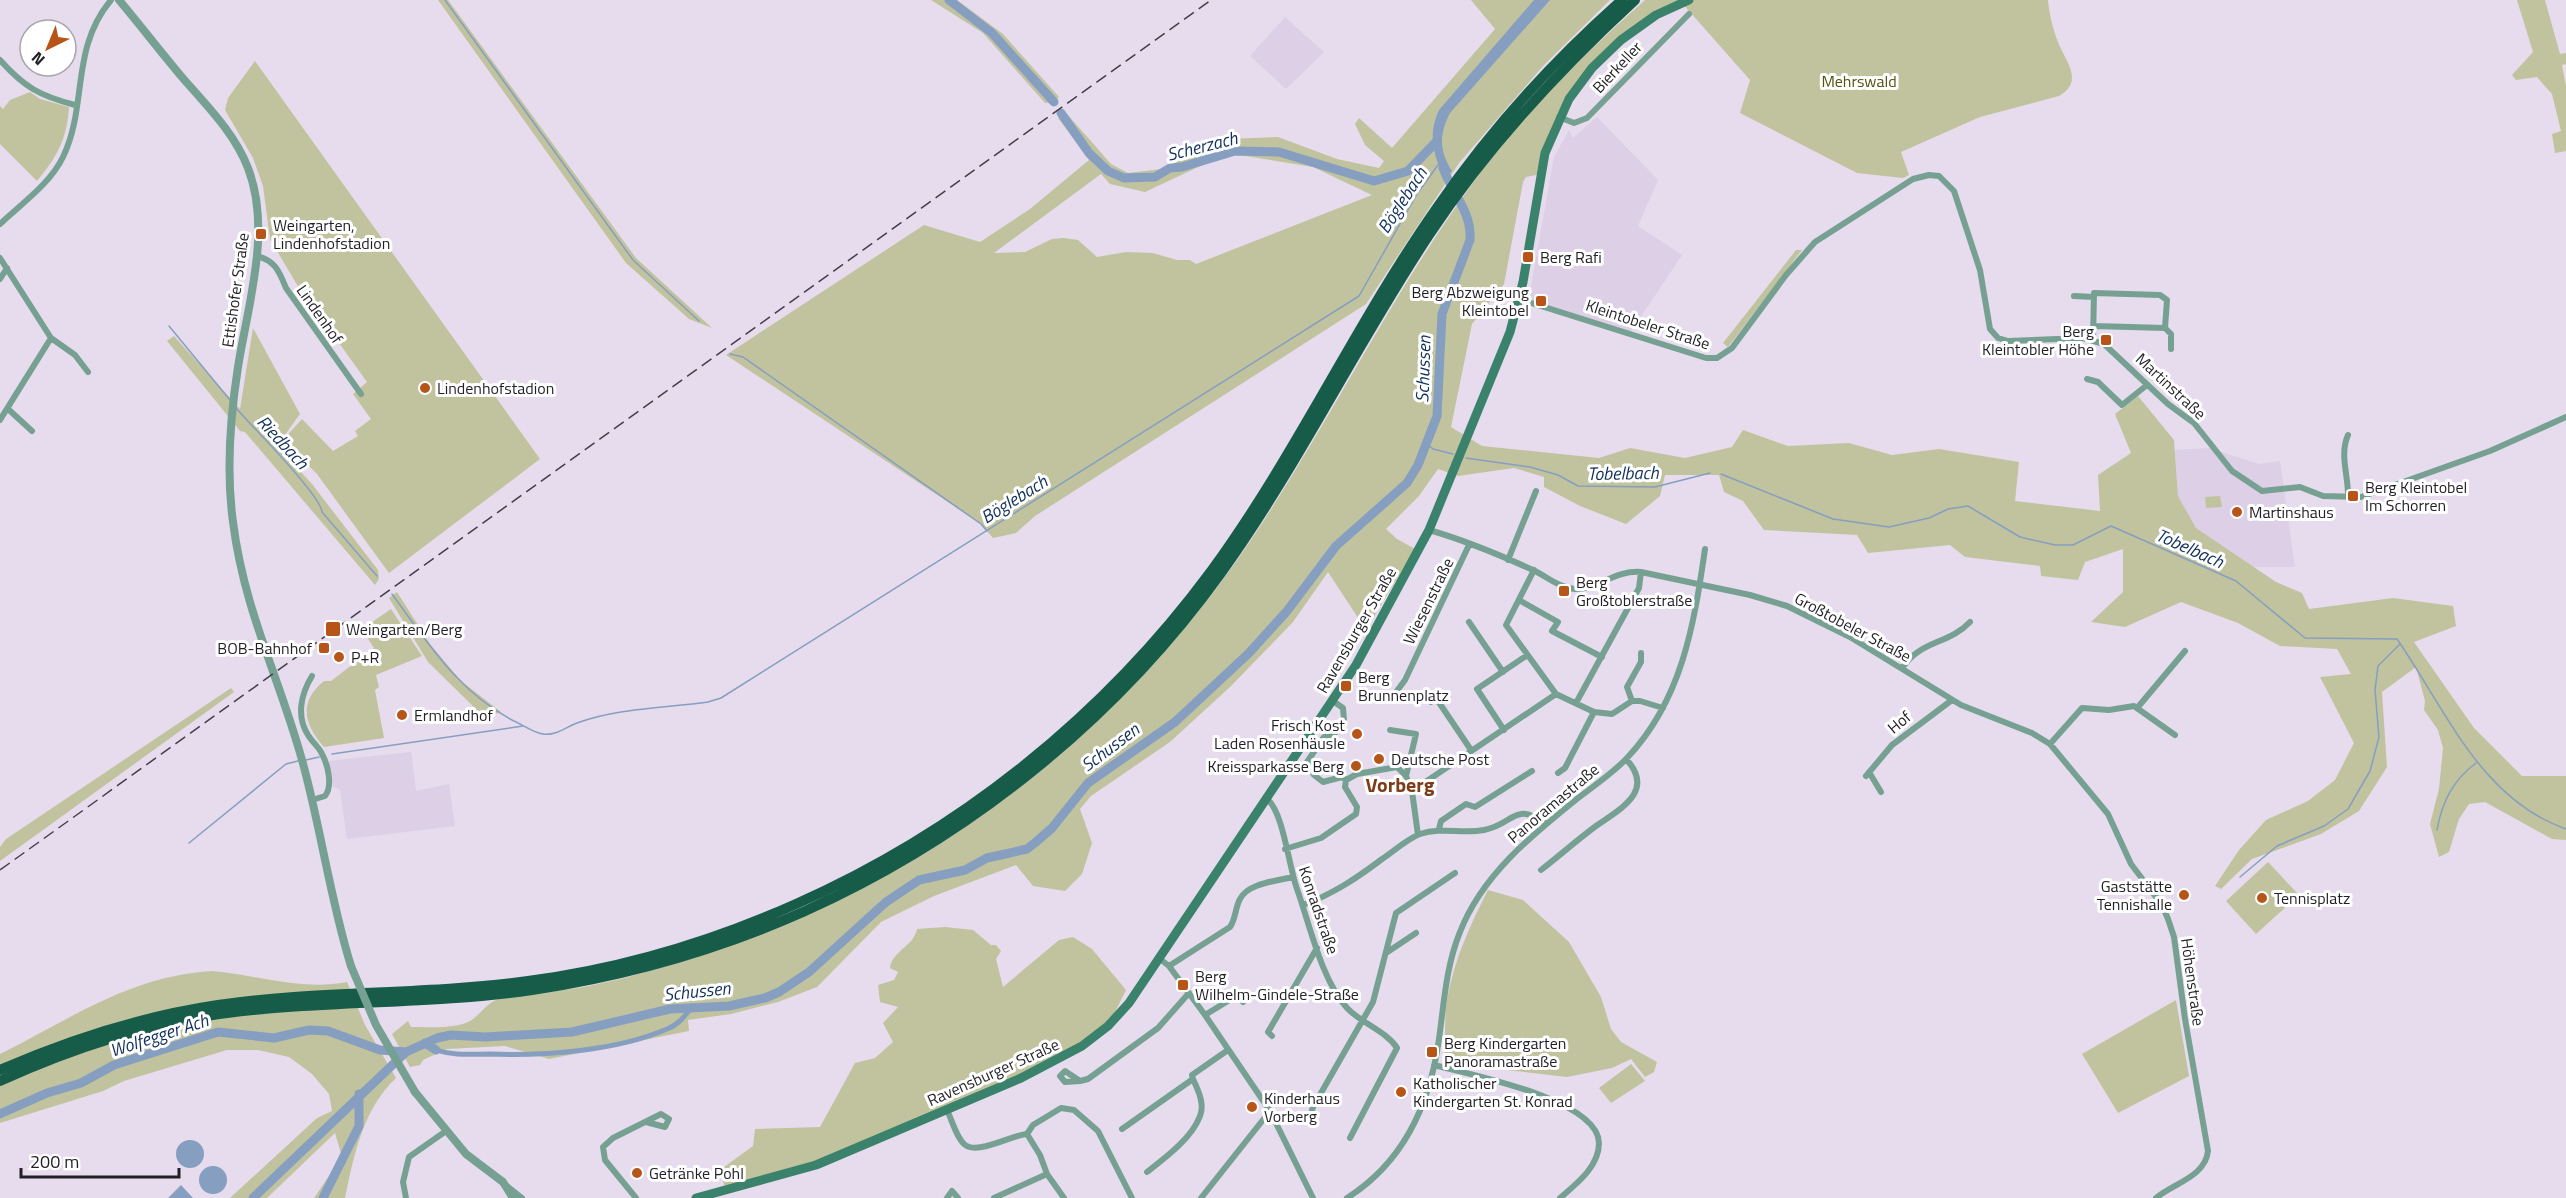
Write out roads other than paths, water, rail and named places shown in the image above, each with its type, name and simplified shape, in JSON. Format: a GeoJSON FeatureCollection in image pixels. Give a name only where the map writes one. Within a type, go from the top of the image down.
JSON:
{"type":"FeatureCollection","features":[{"type":"Feature","properties":{"kind":"highway"},"geometry":{"type":"LineString","coordinates":[[0,1070],[102,1031],[216,1005],[312,996],[468,988],[531,981],[625,963],[750,923],[850,879],[915,843],[998,786],[1048,747],[1106,694],[1176,615],[1212,569],[1264,492],[1379,298],[1440,210],[1548,70],[1622,0]]}},
{"type":"Feature","properties":{"kind":"highway"},"geometry":{"type":"LineString","coordinates":[[1467,173],[1554,77],[1635,0]]}},
{"type":"Feature","properties":{"kind":"highway"},"geometry":{"type":"LineString","coordinates":[[0,1081],[106,1040],[178,1021],[268,1009],[528,990],[627,971],[702,950],[801,912],[855,887],[920,850],[1003,794],[1061,747],[1129,682],[1183,621],[1252,528],[1440,210]]}},
{"type":"Feature","properties":{"kind":"main road","name":"Ravensburger Straße"},"geometry":{"type":"LineString","coordinates":[[696,1198],[816,1165],[947,1110],[1021,1078],[1082,1047],[1119,1016],[1160,959],[1333,701],[1385,615],[1429,530],[1498,366],[1520,299],[1540,174],[1559,117],[1579,85],[1606,53],[1647,21],[1689,0]]}},
{"type":"Feature","properties":{"kind":"street"},"geometry":{"type":"LineString","coordinates":[[0,224],[55,170],[68,144],[85,49],[92,27],[111,0]]}},
{"type":"Feature","properties":{"kind":"street","name":"Ettishofer Straße"},"geometry":{"type":"LineString","coordinates":[[119,0],[214,114],[240,151],[254,187],[257,207],[256,256],[233,399],[230,494],[241,572],[262,648],[303,761],[351,966],[376,1025],[415,1092],[466,1154],[507,1186]]}},
{"type":"Feature","properties":{"kind":"street","name":"Bierkeller"},"geometry":{"type":"LineString","coordinates":[[1559,117],[1574,123],[1587,118],[1689,14]]}},
{"type":"Feature","properties":{"kind":"street"},"geometry":{"type":"LineString","coordinates":[[0,60],[24,85],[45,98],[75,105]]}},
{"type":"Feature","properties":{"kind":"street","name":"Kleintobeler Straße"},"geometry":{"type":"LineString","coordinates":[[1520,299],[1706,358],[1717,358],[1731,348],[1809,248],[1913,179],[1929,174],[1939,176],[1954,191],[1980,270],[1990,329],[1995,336],[2008,341],[2093,339]]}},
{"type":"Feature","properties":{"kind":"street","name":"Lindenhof"},"geometry":{"type":"LineString","coordinates":[[256,256],[272,261],[279,270],[286,288],[361,394]]}},
{"type":"Feature","properties":{"kind":"street"},"geometry":{"type":"LineString","coordinates":[[0,258],[51,338],[75,355],[88,372]]}},
{"type":"Feature","properties":{"kind":"street"},"geometry":{"type":"LineString","coordinates":[[0,279],[7,268]]}},
{"type":"Feature","properties":{"kind":"street"},"geometry":{"type":"LineString","coordinates":[[2093,339],[2094,293],[2165,297],[2165,328]]}},
{"type":"Feature","properties":{"kind":"street"},"geometry":{"type":"LineString","coordinates":[[2074,296],[2094,297]]}},
{"type":"Feature","properties":{"kind":"street"},"geometry":{"type":"LineString","coordinates":[[2094,326],[2165,328],[2171,334],[2171,349]]}},
{"type":"Feature","properties":{"kind":"street"},"geometry":{"type":"LineString","coordinates":[[0,420],[51,338]]}},
{"type":"Feature","properties":{"kind":"street","name":"Martinstraße"},"geometry":{"type":"LineString","coordinates":[[2093,339],[2112,350],[2147,385],[2194,423],[2232,471],[2257,489],[2267,492],[2300,487],[2320,495],[2361,497],[2490,451],[2566,417]]}},
{"type":"Feature","properties":{"kind":"street"},"geometry":{"type":"LineString","coordinates":[[2087,379],[2098,382],[2122,405],[2147,385]]}},
{"type":"Feature","properties":{"kind":"street"},"geometry":{"type":"LineString","coordinates":[[8,409],[32,431]]}},
{"type":"Feature","properties":{"kind":"street"},"geometry":{"type":"LineString","coordinates":[[2348,435],[2344,460],[2349,481],[2348,498]]}},
{"type":"Feature","properties":{"kind":"street"},"geometry":{"type":"LineString","coordinates":[[1508,560],[1536,491]]}},
{"type":"Feature","properties":{"kind":"street","name":"Großtobeler Straße"},"geometry":{"type":"LineString","coordinates":[[1429,530],[1534,570],[1562,586],[1576,589],[1592,586],[1622,572],[1641,572],[1787,606],[1850,637],[1952,699],[2032,733],[2050,744]]}},
{"type":"Feature","properties":{"kind":"street","name":"Wiesenstraße"},"geometry":{"type":"LineString","coordinates":[[1391,699],[1405,680],[1469,545]]}},
{"type":"Feature","properties":{"kind":"street","name":"Panoramastraße"},"geometry":{"type":"LineString","coordinates":[[1347,1198],[1371,1181],[1406,1140],[1423,1108],[1434,1065],[1451,962],[1468,914],[1483,890],[1511,856],[1546,823],[1626,759],[1648,732],[1663,708],[1677,680],[1687,651],[1706,549]]}},
{"type":"Feature","properties":{"kind":"street"},"geometry":{"type":"LineString","coordinates":[[1534,570],[1506,625],[1526,656],[1556,694],[1594,712],[1612,714],[1632,701],[1663,708]]}},
{"type":"Feature","properties":{"kind":"street"},"geometry":{"type":"LineString","coordinates":[[1576,703],[1639,588],[1641,572]]}},
{"type":"Feature","properties":{"kind":"street"},"geometry":{"type":"LineString","coordinates":[[1519,600],[1558,622],[1552,631],[1602,657]]}},
{"type":"Feature","properties":{"kind":"street"},"geometry":{"type":"LineString","coordinates":[[1469,622],[1503,672]]}},
{"type":"Feature","properties":{"kind":"street"},"geometry":{"type":"LineString","coordinates":[[1902,668],[1916,651],[1953,636],[1970,622]]}},
{"type":"Feature","properties":{"kind":"street"},"geometry":{"type":"LineString","coordinates":[[2138,707],[2185,651]]}},
{"type":"Feature","properties":{"kind":"street"},"geometry":{"type":"LineString","coordinates":[[1632,701],[1627,687],[1641,662],[1641,653]]}},
{"type":"Feature","properties":{"kind":"street"},"geometry":{"type":"LineString","coordinates":[[1504,730],[1477,689],[1526,656]]}},
{"type":"Feature","properties":{"kind":"street"},"geometry":{"type":"LineString","coordinates":[[312,676],[302,698],[301,719],[307,734],[322,753],[329,788],[325,796],[312,800]]}},
{"type":"Feature","properties":{"kind":"street"},"geometry":{"type":"LineString","coordinates":[[1412,791],[1556,694]]}},
{"type":"Feature","properties":{"kind":"street"},"geometry":{"type":"LineString","coordinates":[[1431,702],[1436,698],[1471,750]]}},
{"type":"Feature","properties":{"kind":"street","name":"Hof"},"geometry":{"type":"LineString","coordinates":[[1881,792],[1868,774],[1892,745],[1921,720],[1952,699]]}},
{"type":"Feature","properties":{"kind":"street"},"geometry":{"type":"LineString","coordinates":[[1333,701],[1343,708],[1344,720],[1333,736],[1324,737],[1307,762],[1314,775],[1323,782],[1342,777],[1346,780]]}},
{"type":"Feature","properties":{"kind":"street"},"geometry":{"type":"LineString","coordinates":[[2050,744],[2082,708],[2109,711],[2128,706],[2138,707],[2175,735]]}},
{"type":"Feature","properties":{"kind":"street"},"geometry":{"type":"LineString","coordinates":[[1558,773],[1565,768],[1594,712]]}},
{"type":"Feature","properties":{"kind":"street"},"geometry":{"type":"LineString","coordinates":[[1390,730],[1416,734],[1406,776]]}},
{"type":"Feature","properties":{"kind":"street","name":"Höhenstraße"},"geometry":{"type":"LineString","coordinates":[[2050,744],[2108,814],[2131,864],[2162,905],[2174,937],[2185,1019],[2208,1150],[2206,1160],[2199,1171],[2156,1198]]}},
{"type":"Feature","properties":{"kind":"street"},"geometry":{"type":"LineString","coordinates":[[1540,870],[1627,806],[1637,786],[1637,778],[1633,767],[1626,759]]}},
{"type":"Feature","properties":{"kind":"street"},"geometry":{"type":"LineString","coordinates":[[1346,780],[1357,774],[1397,767],[1406,776],[1412,791],[1418,835]]}},
{"type":"Feature","properties":{"kind":"street"},"geometry":{"type":"LineString","coordinates":[[1439,829],[1441,820],[1466,804],[1475,807],[1532,771]]}},
{"type":"Feature","properties":{"kind":"street"},"geometry":{"type":"LineString","coordinates":[[1285,849],[1321,838],[1356,814],[1358,807],[1345,787],[1346,780]]}},
{"type":"Feature","properties":{"kind":"street","name":"Konradstraße"},"geometry":{"type":"LineString","coordinates":[[1267,799],[1276,807],[1293,877],[1317,948],[1339,998],[1362,1021],[1397,1048],[1350,1138]]}},
{"type":"Feature","properties":{"kind":"street"},"geometry":{"type":"LineString","coordinates":[[1303,905],[1349,884],[1418,835],[1439,829],[1483,830],[1497,826],[1519,813],[1527,813],[1546,823]]}},
{"type":"Feature","properties":{"kind":"street"},"geometry":{"type":"LineString","coordinates":[[1311,1113],[1373,1002],[1396,913],[1455,873]]}},
{"type":"Feature","properties":{"kind":"street"},"geometry":{"type":"LineString","coordinates":[[1170,966],[1230,927],[1236,918],[1240,899],[1249,889],[1293,877]]}},
{"type":"Feature","properties":{"kind":"street"},"geometry":{"type":"LineString","coordinates":[[1386,953],[1416,933]]}},
{"type":"Feature","properties":{"kind":"street"},"geometry":{"type":"LineString","coordinates":[[1272,1036],[1268,1032],[1276,1016],[1317,948]]}},
{"type":"Feature","properties":{"kind":"street"},"geometry":{"type":"LineString","coordinates":[[1160,959],[1170,966],[1270,1111],[1313,1198]]}},
{"type":"Feature","properties":{"kind":"street"},"geometry":{"type":"LineString","coordinates":[[1080,1081],[1088,1079],[1142,1041],[1164,1022],[1189,993]]}},
{"type":"Feature","properties":{"kind":"street"},"geometry":{"type":"LineString","coordinates":[[1205,1015],[1236,996],[1243,1002]]}},
{"type":"Feature","properties":{"kind":"street"},"geometry":{"type":"LineString","coordinates":[[1147,1172],[1187,1136],[1201,1116],[1201,1098],[1192,1075],[1228,1050]]}},
{"type":"Feature","properties":{"kind":"street"},"geometry":{"type":"LineString","coordinates":[[1434,1065],[1523,1089],[1570,1109],[1589,1122],[1599,1140],[1595,1160],[1580,1180],[1560,1198]]}},
{"type":"Feature","properties":{"kind":"street"},"geometry":{"type":"LineString","coordinates":[[1122,1129],[1193,1079]]}},
{"type":"Feature","properties":{"kind":"street"},"geometry":{"type":"LineString","coordinates":[[947,1110],[962,1142],[969,1148],[980,1148],[1012,1136],[1027,1134],[1033,1125],[1061,1108],[1074,1110],[1098,1131],[1132,1198]]}},
{"type":"Feature","properties":{"kind":"street"},"geometry":{"type":"LineString","coordinates":[[1201,1198],[1270,1111]]}},
{"type":"Feature","properties":{"kind":"street"},"geometry":{"type":"LineString","coordinates":[[636,1198],[605,1160],[603,1147],[608,1140],[646,1122]]}},
{"type":"Feature","properties":{"kind":"street"},"geometry":{"type":"LineString","coordinates":[[406,1198],[403,1182],[409,1157],[446,1131]]}},
{"type":"Feature","properties":{"kind":"street"},"geometry":{"type":"LineString","coordinates":[[1027,1134],[1034,1142],[1047,1174],[1064,1198]]}},
{"type":"Feature","properties":{"kind":"street"},"geometry":{"type":"LineString","coordinates":[[994,1198],[1047,1174]]}},
{"type":"Feature","properties":{"kind":"street"},"geometry":{"type":"LineString","coordinates":[[507,1186],[513,1198]]}},
{"type":"Feature","properties":{"kind":"street"},"geometry":{"type":"LineString","coordinates":[[507,1186],[522,1198]]}},
{"type":"Feature","properties":{"kind":"street"},"geometry":{"type":"LineString","coordinates":[[947,1198],[952,1191],[958,1198],[963,1198]]}},
{"type":"Feature","properties":{"kind":"water"},"geometry":{"type":"Polygon","coordinates":[[[1534,0],[1550,0],[1450,113],[1442,135],[1443,149],[1452,171],[1445,180],[1433,146],[1433,129],[1439,110],[1534,0]]]}},
{"type":"Feature","properties":{"kind":"water"},"geometry":{"type":"Polygon","coordinates":[[[190,1140],[200,1144],[204,1154],[200,1164],[190,1168],[180,1164],[176,1154],[180,1144],[190,1140]]]}},
{"type":"Feature","properties":{"kind":"water"},"geometry":{"type":"Polygon","coordinates":[[[213,1166],[223,1170],[227,1180],[223,1190],[213,1194],[203,1190],[199,1180],[203,1170],[213,1166]]]}},
{"type":"Feature","properties":{"kind":"water"},"geometry":{"type":"Polygon","coordinates":[[[181,1185],[193,1198],[168,1198],[181,1185]]]}},
{"type":"Feature","properties":{"kind":"waterway"},"geometry":{"type":"LineString","coordinates":[[445,0],[633,260],[699,321]]}},
{"type":"Feature","properties":{"kind":"waterway","name":"Scherzach"},"geometry":{"type":"LineString","coordinates":[[949,0],[992,33],[1054,102]]}},
{"type":"Feature","properties":{"kind":"waterway","name":"Scherzach"},"geometry":{"type":"LineString","coordinates":[[1061,113],[1089,153],[1108,171],[1124,178],[1155,177],[1170,168],[1182,167],[1235,151],[1279,152],[1374,181],[1408,171],[1436,142]]}},
{"type":"Feature","properties":{"kind":"waterway","name":"Böglebach"},"geometry":{"type":"LineString","coordinates":[[392,594],[432,648],[461,681],[494,710],[532,731],[552,734],[577,723],[609,714],[708,702],[721,698],[1359,296],[1417,194],[1438,165]]}},
{"type":"Feature","properties":{"kind":"waterway","name":"Schussen"},"geometry":{"type":"LineString","coordinates":[[253,1198],[406,1052],[437,1038],[451,1035],[485,1037],[572,1032],[670,1009],[729,1006],[765,998],[779,992],[809,972],[886,902],[919,880],[965,870],[987,858],[1027,849],[1052,828],[1088,783],[1175,722],[1249,653],[1287,611],[1336,546],[1407,483],[1418,465],[1437,416],[1442,314],[1470,240],[1468,220],[1443,168]]}},
{"type":"Feature","properties":{"kind":"waterway","name":"Riedbach"},"geometry":{"type":"LineString","coordinates":[[169,326],[230,400]]}},
{"type":"Feature","properties":{"kind":"waterway"},"geometry":{"type":"LineString","coordinates":[[730,354],[743,357],[981,524],[987,531]]}},
{"type":"Feature","properties":{"kind":"waterway","name":"Riedbach"},"geometry":{"type":"LineString","coordinates":[[236,408],[299,477],[319,503],[322,512],[377,576]]}},
{"type":"Feature","properties":{"kind":"waterway","name":"Tobelbach"},"geometry":{"type":"LineString","coordinates":[[1427,444],[1433,449],[1453,454]]}},
{"type":"Feature","properties":{"kind":"waterway","name":"Tobelbach"},"geometry":{"type":"LineString","coordinates":[[1466,458],[1530,467],[1558,475],[1578,486],[1655,487],[1710,473]]}},
{"type":"Feature","properties":{"kind":"waterway","name":"Tobelbach"},"geometry":{"type":"LineString","coordinates":[[1721,474],[1833,519],[1889,527],[1929,518],[1948,509],[1968,506],[2020,537],[2055,545],[2073,545],[2111,526],[2236,581],[2305,638],[2397,639],[2449,722],[2487,774],[2510,796],[2536,815],[2566,829]]}},
{"type":"Feature","properties":{"kind":"waterway"},"geometry":{"type":"LineString","coordinates":[[2240,877],[2277,846],[2324,826],[2348,809],[2370,771],[2379,737],[2375,690],[2378,666],[2400,644]]}},
{"type":"Feature","properties":{"kind":"waterway"},"geometry":{"type":"LineString","coordinates":[[332,754],[523,726]]}},
{"type":"Feature","properties":{"kind":"waterway"},"geometry":{"type":"LineString","coordinates":[[306,760],[319,757]]}},
{"type":"Feature","properties":{"kind":"waterway"},"geometry":{"type":"LineString","coordinates":[[189,843],[286,764],[298,761]]}},
{"type":"Feature","properties":{"kind":"waterway"},"geometry":{"type":"LineString","coordinates":[[2437,830],[2445,801],[2450,792],[2461,777],[2476,763]]}},
{"type":"Feature","properties":{"kind":"waterway"},"geometry":{"type":"LineString","coordinates":[[436,1050],[463,1054],[534,1054],[603,1047],[647,1036],[671,1027],[691,1008]]}},
{"type":"Feature","properties":{"kind":"waterway","name":"Wolfegger Ach"},"geometry":{"type":"LineString","coordinates":[[0,1114],[47,1093],[81,1083],[114,1065],[218,1032],[274,1038],[309,1030],[328,1031],[380,1050],[406,1052]]}},
{"type":"Feature","properties":{"kind":"waterway"},"geometry":{"type":"LineString","coordinates":[[425,1043],[436,1050]]}},
{"type":"Feature","properties":{"kind":"waterway"},"geometry":{"type":"LineString","coordinates":[[323,1198],[359,1126],[359,1094]]}},
{"type":"Feature","properties":{"kind":"railway"},"geometry":{"type":"LineString","coordinates":[[0,870],[1211,0]]}},
{"type":"Feature","properties":{"kind":"place","name":"Weingarten, Lindenhofstadion"},"geometry":{"type":"Point","coordinates":[261,234]}},
{"type":"Feature","properties":{"kind":"place","name":"Berg Rafi"},"geometry":{"type":"Point","coordinates":[1528,257]}},
{"type":"Feature","properties":{"kind":"place","name":"Berg Abzweigung Kleintobel"},"geometry":{"type":"Point","coordinates":[1541,301]}},
{"type":"Feature","properties":{"kind":"place","name":"Berg Kleintobler Höhe"},"geometry":{"type":"Point","coordinates":[2106,340]}},
{"type":"Feature","properties":{"kind":"place","name":"Lindenhofstadion"},"geometry":{"type":"Point","coordinates":[425,388]}},
{"type":"Feature","properties":{"kind":"place","name":"Berg Kleintobel Im Schorren"},"geometry":{"type":"Point","coordinates":[2353,496]}},
{"type":"Feature","properties":{"kind":"place","name":"Martinshaus"},"geometry":{"type":"Point","coordinates":[2237,512]}},
{"type":"Feature","properties":{"kind":"place","name":"Berg Großtoblerstraße"},"geometry":{"type":"Point","coordinates":[1564,591]}},
{"type":"Feature","properties":{"kind":"place","name":"Weingarten/Berg"},"geometry":{"type":"Point","coordinates":[333,629]}},
{"type":"Feature","properties":{"kind":"place","name":"BOB-Bahnhof"},"geometry":{"type":"Point","coordinates":[324,648]}},
{"type":"Feature","properties":{"kind":"place","name":"P+R"},"geometry":{"type":"Point","coordinates":[339,657]}},
{"type":"Feature","properties":{"kind":"place","name":"Berg Brunnenplatz"},"geometry":{"type":"Point","coordinates":[1346,686]}},
{"type":"Feature","properties":{"kind":"place","name":"Ermlandhof"},"geometry":{"type":"Point","coordinates":[402,715]}},
{"type":"Feature","properties":{"kind":"place","name":"Frisch Kost Laden Rosenhäusle"},"geometry":{"type":"Point","coordinates":[1357,734]}},
{"type":"Feature","properties":{"kind":"place","name":"Deutsche Post"},"geometry":{"type":"Point","coordinates":[1379,759]}},
{"type":"Feature","properties":{"kind":"place","name":"Kreissparkasse Berg"},"geometry":{"type":"Point","coordinates":[1356,766]}},
{"type":"Feature","properties":{"kind":"place","name":"Gaststätte Tennishalle"},"geometry":{"type":"Point","coordinates":[2184,895]}},
{"type":"Feature","properties":{"kind":"place","name":"Tennisplatz"},"geometry":{"type":"Point","coordinates":[2262,898]}},
{"type":"Feature","properties":{"kind":"place","name":"Berg Wilhelm-Gindele-Straße"},"geometry":{"type":"Point","coordinates":[1183,985]}},
{"type":"Feature","properties":{"kind":"place","name":"Berg Kindergarten Panoramastraße"},"geometry":{"type":"Point","coordinates":[1432,1052]}},
{"type":"Feature","properties":{"kind":"place","name":"Katholischer Kindergarten St. Konrad"},"geometry":{"type":"Point","coordinates":[1401,1092]}},
{"type":"Feature","properties":{"kind":"place","name":"Kinderhaus Vorberg"},"geometry":{"type":"Point","coordinates":[1252,1107]}},
{"type":"Feature","properties":{"kind":"place","name":"Getränke Pohl"},"geometry":{"type":"Point","coordinates":[637,1173]}},
{"type":"Feature","properties":{"kind":"district","name":"Vorberg"},"geometry":{"type":"Point","coordinates":[1400,784]}},
{"type":"Feature","properties":{"kind":"park label","name":"Mehrswald"},"geometry":{"type":"Point","coordinates":[1859,81]}}]}
